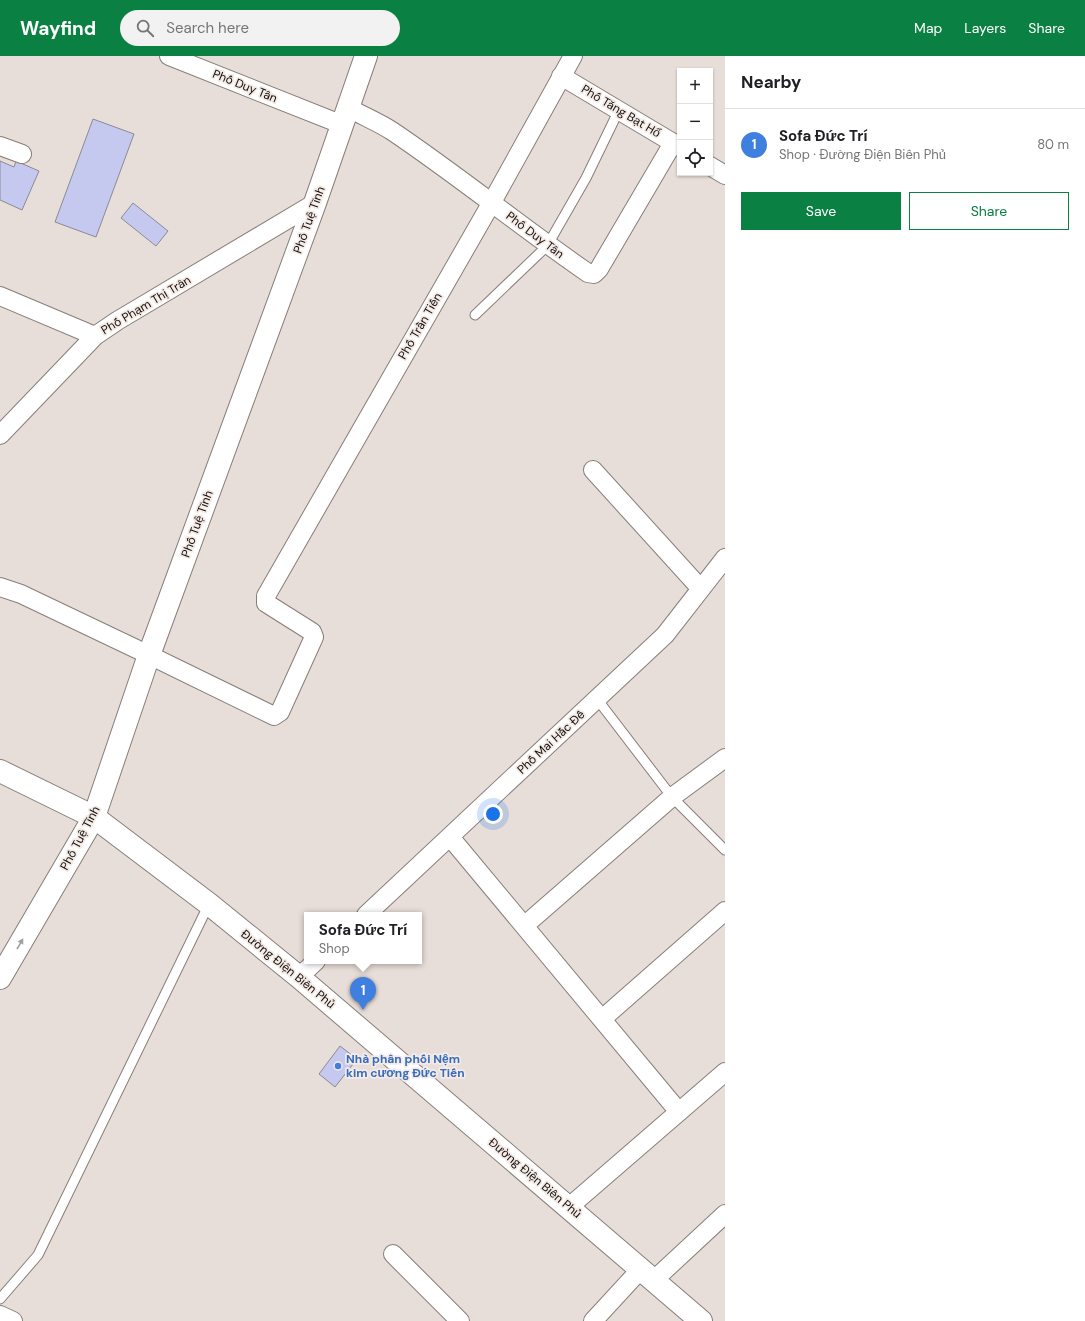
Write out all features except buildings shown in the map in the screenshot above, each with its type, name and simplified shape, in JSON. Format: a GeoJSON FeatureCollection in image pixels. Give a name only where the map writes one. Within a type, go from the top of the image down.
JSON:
{"type":"FeatureCollection","features":[{"type":"Feature","properties":{"kind":"street","name":"Phố Duy Tân"},"geometry":{"type":"LineString","coordinates":[[169,56],[391,130],[492,202],[548,246],[588,274],[594,274],[599,269],[676,145]]}},
{"type":"Feature","properties":{"kind":"street","name":"Phố Tuệ Tĩnh"},"geometry":{"type":"LineString","coordinates":[[0,978],[94,817],[149,655],[316,203],[366,56]]}},
{"type":"Feature","properties":{"kind":"street","name":"Phố Trần Tiến"},"geometry":{"type":"LineString","coordinates":[[149,655],[274,716],[280,712],[314,637],[312,632],[266,603],[266,596],[492,202],[573,56]]}},
{"type":"Feature","properties":{"kind":"street","name":"Phố Tăng Bạt Hổ"},"geometry":{"type":"LineString","coordinates":[[561,76],[676,145]]}},
{"type":"Feature","properties":{"kind":"street"},"geometry":{"type":"LineString","coordinates":[[0,146],[22,154]]}},
{"type":"Feature","properties":{"kind":"street"},"geometry":{"type":"LineString","coordinates":[[713,168],[725,175]]}},
{"type":"Feature","properties":{"kind":"street","name":"Phố Phạm Thị Trân"},"geometry":{"type":"LineString","coordinates":[[1,434],[95,336],[117,321],[316,203]]}},
{"type":"Feature","properties":{"kind":"street"},"geometry":{"type":"LineString","coordinates":[[0,296],[95,336]]}},
{"type":"Feature","properties":{"kind":"street"},"geometry":{"type":"LineString","coordinates":[[593,470],[701,589]]}},
{"type":"Feature","properties":{"kind":"street","name":"Phố Mai Hắc Đế"},"geometry":{"type":"LineString","coordinates":[[369,912],[665,635],[722,565]]}},
{"type":"Feature","properties":{"kind":"street"},"geometry":{"type":"LineString","coordinates":[[0,587],[21,594],[149,655]]}},
{"type":"Feature","properties":{"kind":"street"},"geometry":{"type":"LineString","coordinates":[[524,926],[672,797],[725,758]]}},
{"type":"Feature","properties":{"kind":"street","name":"Đường Điện Biên Phủ"},"geometry":{"type":"LineString","coordinates":[[0,771],[94,817],[209,904],[299,977],[569,1206],[701,1321]]}},
{"type":"Feature","properties":{"kind":"street"},"geometry":{"type":"LineString","coordinates":[[450,836],[679,1112]]}},
{"type":"Feature","properties":{"kind":"street"},"geometry":{"type":"LineString","coordinates":[[602,1019],[725,911]]}},
{"type":"Feature","properties":{"kind":"street"},"geometry":{"type":"LineString","coordinates":[[299,977],[313,964]]}},
{"type":"Feature","properties":{"kind":"street"},"geometry":{"type":"LineString","coordinates":[[569,1206],[725,1072]]}},
{"type":"Feature","properties":{"kind":"street"},"geometry":{"type":"LineString","coordinates":[[593,1321],[647,1274],[725,1214]]}},
{"type":"Feature","properties":{"kind":"street"},"geometry":{"type":"LineString","coordinates":[[393,1254],[460,1321]]}},
{"type":"Feature","properties":{"kind":"street"},"geometry":{"type":"LineString","coordinates":[[0,1315],[13,1321]]}},
{"type":"Feature","properties":{"kind":"lane"},"geometry":{"type":"LineString","coordinates":[[475,315],[548,246],[586,178],[619,110]]}},
{"type":"Feature","properties":{"kind":"lane"},"geometry":{"type":"LineString","coordinates":[[596,699],[672,797],[725,850]]}},
{"type":"Feature","properties":{"kind":"lane"},"geometry":{"type":"LineString","coordinates":[[0,1299],[38,1256],[209,904]]}},
{"type":"Feature","properties":{"kind":"place","name":"Sofa Đức Trí"},"geometry":{"type":"Point","coordinates":[363,1010]}},
{"type":"Feature","properties":{"kind":"place","name":"Nhà phân phối Nệm kim cương Đức Tiến"},"geometry":{"type":"Point","coordinates":[338,1066]}}]}
